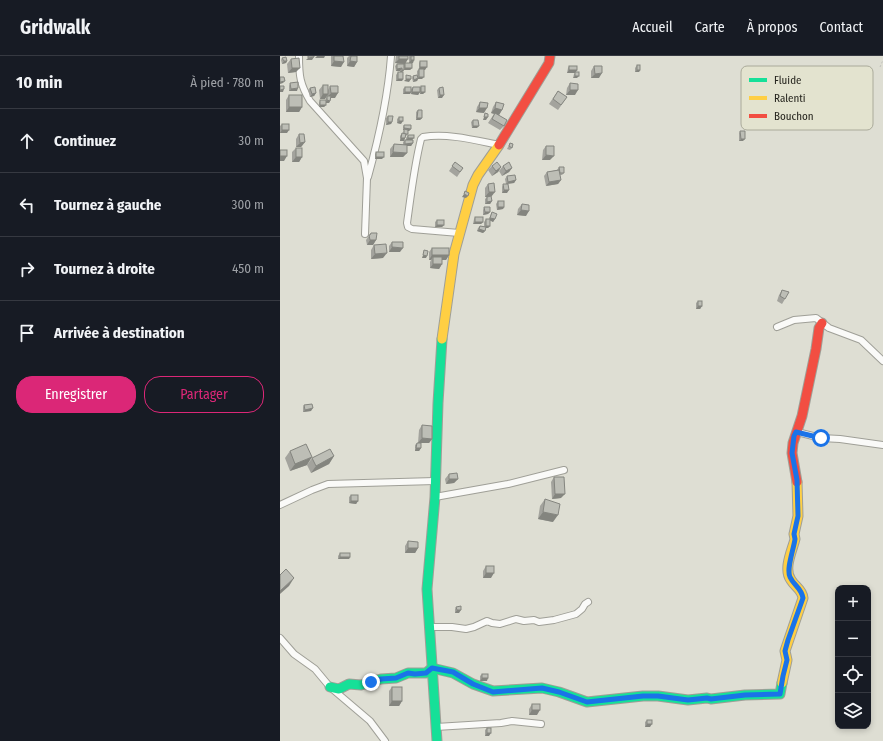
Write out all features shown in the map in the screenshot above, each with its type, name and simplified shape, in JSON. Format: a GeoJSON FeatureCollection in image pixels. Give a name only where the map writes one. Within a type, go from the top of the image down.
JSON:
{"type":"FeatureCollection","features":[{"type":"Feature","properties":{"kind":"street"},"geometry":{"type":"LineString","coordinates":[[299,56],[300,79],[304,91],[310,101],[364,161],[367,178],[365,234]]}},
{"type":"Feature","properties":{"kind":"street"},"geometry":{"type":"LineString","coordinates":[[367,178],[381,127],[389,85],[391,56]]}},
{"type":"Feature","properties":{"kind":"street"},"geometry":{"type":"LineString","coordinates":[[436,741],[428,589],[429,555],[435,497],[438,403],[442,343],[454,254],[473,185],[549,63],[550,56]]}},
{"type":"Feature","properties":{"kind":"street"},"geometry":{"type":"LineString","coordinates":[[459,233],[412,229],[408,227],[407,223],[412,184],[421,139],[423,137],[440,135],[466,138],[498,145]]}},
{"type":"Feature","properties":{"kind":"street"},"geometry":{"type":"LineString","coordinates":[[777,327],[794,320],[816,318],[829,328],[861,340],[883,361]]}},
{"type":"Feature","properties":{"kind":"street"},"geometry":{"type":"LineString","coordinates":[[432,668],[453,672],[473,684],[493,692],[542,688],[559,692],[587,702],[643,696],[658,696],[688,700],[780,694],[787,660],[785,651],[803,598],[802,592],[790,579],[788,570],[795,539],[794,534],[798,516],[797,480],[792,453],[794,436],[802,416],[813,366],[819,328],[822,323]]}},
{"type":"Feature","properties":{"kind":"street"},"geometry":{"type":"LineString","coordinates":[[796,432],[821,438],[883,445]]}},
{"type":"Feature","properties":{"kind":"street"},"geometry":{"type":"LineString","coordinates":[[435,497],[508,484],[564,470]]}},
{"type":"Feature","properties":{"kind":"street"},"geometry":{"type":"LineString","coordinates":[[280,505],[328,484],[435,480]]}},
{"type":"Feature","properties":{"kind":"street"},"geometry":{"type":"LineString","coordinates":[[430,627],[452,627],[466,629],[487,621],[500,624],[516,619],[524,621],[534,620],[539,622],[554,620],[576,614],[588,602]]}},
{"type":"Feature","properties":{"kind":"street"},"geometry":{"type":"LineString","coordinates":[[280,638],[294,654],[315,669],[330,687],[370,721],[385,741]]}},
{"type":"Feature","properties":{"kind":"street"},"geometry":{"type":"LineString","coordinates":[[330,687],[339,689],[350,684],[361,685],[381,679],[396,678],[408,673],[426,673],[432,668]]}},
{"type":"Feature","properties":{"kind":"street"},"geometry":{"type":"LineString","coordinates":[[436,727],[501,724],[512,721],[541,724]]}},
{"type":"Feature","properties":{"kind":"path"},"geometry":{"type":"LineString","coordinates":[[880,68],[883,60]]}},
{"type":"Feature","properties":{"kind":"building"},"geometry":{"type":"Polygon","coordinates":[[[334,56],[343,56],[344,62],[334,61],[334,56]]]}},
{"type":"Feature","properties":{"kind":"building"},"geometry":{"type":"Polygon","coordinates":[[[351,56],[357,56],[357,62],[350,61],[351,56]]]}},
{"type":"Feature","properties":{"kind":"building"},"geometry":{"type":"Polygon","coordinates":[[[399,56],[408,56],[408,59],[399,59],[399,56]]]}},
{"type":"Feature","properties":{"kind":"building"},"geometry":{"type":"Polygon","coordinates":[[[411,56],[414,56],[414,60],[411,60],[411,56]]]}},
{"type":"Feature","properties":{"kind":"building"},"geometry":{"type":"Polygon","coordinates":[[[286,57],[287,61],[284,61],[282,58],[286,57]]]}},
{"type":"Feature","properties":{"kind":"building"},"geometry":{"type":"Polygon","coordinates":[[[299,58],[300,68],[292,68],[291,59],[299,58]]]}},
{"type":"Feature","properties":{"kind":"building"},"geometry":{"type":"Polygon","coordinates":[[[420,61],[427,61],[427,67],[420,67],[420,61]]]}},
{"type":"Feature","properties":{"kind":"building"},"geometry":{"type":"Polygon","coordinates":[[[405,63],[412,63],[412,68],[405,68],[405,63]]]}},
{"type":"Feature","properties":{"kind":"building"},"geometry":{"type":"Polygon","coordinates":[[[397,64],[404,64],[404,70],[402,70],[402,68],[397,69],[397,64]]]}},
{"type":"Feature","properties":{"kind":"building"},"geometry":{"type":"Polygon","coordinates":[[[637,65],[640,65],[640,70],[637,70],[637,65]]]}},
{"type":"Feature","properties":{"kind":"building"},"geometry":{"type":"Polygon","coordinates":[[[569,66],[577,66],[577,70],[569,70],[569,66]]]}},
{"type":"Feature","properties":{"kind":"building"},"geometry":{"type":"Polygon","coordinates":[[[594,66],[602,66],[602,73],[595,74],[594,66]]]}},
{"type":"Feature","properties":{"kind":"building"},"geometry":{"type":"Polygon","coordinates":[[[419,69],[424,69],[424,77],[419,77],[419,69]]]}},
{"type":"Feature","properties":{"kind":"building"},"geometry":{"type":"Polygon","coordinates":[[[398,72],[403,72],[403,79],[398,79],[398,72]]]}},
{"type":"Feature","properties":{"kind":"building"},"geometry":{"type":"Polygon","coordinates":[[[575,72],[579,72],[579,76],[575,76],[575,72]]]}},
{"type":"Feature","properties":{"kind":"building"},"geometry":{"type":"Polygon","coordinates":[[[406,75],[411,76],[411,79],[406,79],[406,75]]]}},
{"type":"Feature","properties":{"kind":"building"},"geometry":{"type":"Polygon","coordinates":[[[417,75],[418,78],[414,80],[413,76],[417,75]]]}},
{"type":"Feature","properties":{"kind":"building"},"geometry":{"type":"Polygon","coordinates":[[[280,77],[284,77],[285,81],[280,82],[280,77]]]}},
{"type":"Feature","properties":{"kind":"building"},"geometry":{"type":"Polygon","coordinates":[[[298,82],[298,88],[291,89],[290,83],[298,82]]]}},
{"type":"Feature","properties":{"kind":"building"},"geometry":{"type":"Polygon","coordinates":[[[570,83],[578,84],[578,90],[570,90],[570,83]]]}},
{"type":"Feature","properties":{"kind":"building"},"geometry":{"type":"Polygon","coordinates":[[[323,85],[328,85],[328,94],[323,94],[323,85]]]}},
{"type":"Feature","properties":{"kind":"building"},"geometry":{"type":"Polygon","coordinates":[[[280,86],[284,86],[284,89],[280,90],[280,86]]]}},
{"type":"Feature","properties":{"kind":"building"},"geometry":{"type":"Polygon","coordinates":[[[330,86],[338,86],[338,93],[331,93],[330,86]]]}},
{"type":"Feature","properties":{"kind":"building"},"geometry":{"type":"Polygon","coordinates":[[[421,86],[425,86],[425,92],[421,92],[421,86]]]}},
{"type":"Feature","properties":{"kind":"building"},"geometry":{"type":"Polygon","coordinates":[[[315,87],[316,93],[312,94],[310,88],[315,87]]]}},
{"type":"Feature","properties":{"kind":"building"},"geometry":{"type":"Polygon","coordinates":[[[405,87],[411,87],[411,92],[405,92],[405,87]]]}},
{"type":"Feature","properties":{"kind":"building"},"geometry":{"type":"Polygon","coordinates":[[[413,87],[420,87],[420,92],[412,92],[413,87]]]}},
{"type":"Feature","properties":{"kind":"building"},"geometry":{"type":"Polygon","coordinates":[[[443,87],[444,95],[440,95],[439,88],[443,87]]]}},
{"type":"Feature","properties":{"kind":"building"},"geometry":{"type":"Polygon","coordinates":[[[558,91],[567,97],[561,105],[553,99],[558,91]]]}},
{"type":"Feature","properties":{"kind":"building"},"geometry":{"type":"Polygon","coordinates":[[[289,95],[302,95],[302,107],[289,107],[289,95]]]}},
{"type":"Feature","properties":{"kind":"building"},"geometry":{"type":"Polygon","coordinates":[[[327,96],[331,96],[330,101],[327,100],[327,96]]]}},
{"type":"Feature","properties":{"kind":"building"},"geometry":{"type":"Polygon","coordinates":[[[320,100],[326,100],[326,105],[320,105],[320,100]]]}},
{"type":"Feature","properties":{"kind":"building"},"geometry":{"type":"Polygon","coordinates":[[[480,102],[488,103],[487,108],[479,108],[480,102]]]}},
{"type":"Feature","properties":{"kind":"building"},"geometry":{"type":"Polygon","coordinates":[[[496,102],[504,104],[502,110],[495,108],[496,102]]]}},
{"type":"Feature","properties":{"kind":"building"},"geometry":{"type":"Polygon","coordinates":[[[418,110],[422,110],[422,118],[417,118],[418,110]]]}},
{"type":"Feature","properties":{"kind":"building"},"geometry":{"type":"Polygon","coordinates":[[[485,113],[488,114],[488,117],[484,117],[485,113]]]}},
{"type":"Feature","properties":{"kind":"building"},"geometry":{"type":"Polygon","coordinates":[[[495,113],[507,120],[504,126],[492,119],[495,113]]]}},
{"type":"Feature","properties":{"kind":"building"},"geometry":{"type":"Polygon","coordinates":[[[388,116],[393,116],[392,122],[388,122],[388,116]]]}},
{"type":"Feature","properties":{"kind":"building"},"geometry":{"type":"Polygon","coordinates":[[[399,117],[403,117],[403,121],[399,121],[399,117]]]}},
{"type":"Feature","properties":{"kind":"building"},"geometry":{"type":"Polygon","coordinates":[[[473,120],[478,120],[479,126],[473,126],[473,120]]]}},
{"type":"Feature","properties":{"kind":"building"},"geometry":{"type":"Polygon","coordinates":[[[282,124],[289,124],[289,130],[282,130],[282,124]]]}},
{"type":"Feature","properties":{"kind":"building"},"geometry":{"type":"Polygon","coordinates":[[[404,125],[411,125],[411,129],[404,128],[404,125]]]}},
{"type":"Feature","properties":{"kind":"building"},"geometry":{"type":"Polygon","coordinates":[[[404,129],[408,130],[408,134],[404,134],[404,129]]]}},
{"type":"Feature","properties":{"kind":"building"},"geometry":{"type":"Polygon","coordinates":[[[740,131],[745,131],[745,139],[741,139],[740,131]]]}},
{"type":"Feature","properties":{"kind":"building"},"geometry":{"type":"Polygon","coordinates":[[[402,133],[406,134],[405,138],[401,138],[402,133]]]}},
{"type":"Feature","properties":{"kind":"building"},"geometry":{"type":"Polygon","coordinates":[[[299,134],[304,134],[305,142],[300,143],[299,134]]]}},
{"type":"Feature","properties":{"kind":"building"},"geometry":{"type":"Polygon","coordinates":[[[408,135],[414,135],[414,138],[408,138],[408,135]]]}},
{"type":"Feature","properties":{"kind":"building"},"geometry":{"type":"Polygon","coordinates":[[[405,140],[413,140],[413,143],[405,144],[405,140]]]}},
{"type":"Feature","properties":{"kind":"building"},"geometry":{"type":"Polygon","coordinates":[[[510,143],[513,144],[512,148],[509,146],[510,143]]]}},
{"type":"Feature","properties":{"kind":"building"},"geometry":{"type":"Polygon","coordinates":[[[394,144],[407,145],[407,153],[393,152],[394,144]]]}},
{"type":"Feature","properties":{"kind":"building"},"geometry":{"type":"Polygon","coordinates":[[[546,146],[554,146],[554,156],[546,155],[546,146]]]}},
{"type":"Feature","properties":{"kind":"building"},"geometry":{"type":"Polygon","coordinates":[[[296,148],[302,148],[302,157],[296,157],[296,148]]]}},
{"type":"Feature","properties":{"kind":"building"},"geometry":{"type":"Polygon","coordinates":[[[280,150],[287,150],[287,156],[280,156],[280,150]]]}},
{"type":"Feature","properties":{"kind":"building"},"geometry":{"type":"Polygon","coordinates":[[[376,152],[384,152],[384,157],[376,157],[376,152]]]}},
{"type":"Feature","properties":{"kind":"building"},"geometry":{"type":"Polygon","coordinates":[[[455,162],[463,168],[460,172],[452,166],[455,162]]]}},
{"type":"Feature","properties":{"kind":"building"},"geometry":{"type":"Polygon","coordinates":[[[497,162],[501,167],[496,171],[492,166],[497,162]]]}},
{"type":"Feature","properties":{"kind":"building"},"geometry":{"type":"Polygon","coordinates":[[[509,162],[512,168],[506,171],[503,166],[509,162]]]}},
{"type":"Feature","properties":{"kind":"building"},"geometry":{"type":"Polygon","coordinates":[[[559,167],[564,167],[564,173],[560,173],[559,167]]]}},
{"type":"Feature","properties":{"kind":"building"},"geometry":{"type":"Polygon","coordinates":[[[559,170],[561,180],[549,182],[547,172],[559,170]]]}},
{"type":"Feature","properties":{"kind":"building"},"geometry":{"type":"Polygon","coordinates":[[[515,175],[516,180],[508,182],[507,176],[515,175]]]}},
{"type":"Feature","properties":{"kind":"building"},"geometry":{"type":"Polygon","coordinates":[[[494,183],[495,192],[489,192],[488,184],[494,183]]]}},
{"type":"Feature","properties":{"kind":"building"},"geometry":{"type":"Polygon","coordinates":[[[503,184],[508,184],[509,190],[504,190],[503,184]]]}},
{"type":"Feature","properties":{"kind":"building"},"geometry":{"type":"Polygon","coordinates":[[[465,191],[469,193],[468,196],[464,194],[465,191]]]}},
{"type":"Feature","properties":{"kind":"building"},"geometry":{"type":"Polygon","coordinates":[[[491,196],[492,201],[487,202],[487,197],[491,196]]]}},
{"type":"Feature","properties":{"kind":"building"},"geometry":{"type":"Polygon","coordinates":[[[498,201],[504,201],[504,207],[498,207],[498,201]]]}},
{"type":"Feature","properties":{"kind":"building"},"geometry":{"type":"Polygon","coordinates":[[[522,204],[529,205],[529,211],[521,210],[522,204]]]}},
{"type":"Feature","properties":{"kind":"building"},"geometry":{"type":"Polygon","coordinates":[[[484,207],[490,207],[490,212],[485,212],[484,207]]]}},
{"type":"Feature","properties":{"kind":"building"},"geometry":{"type":"Polygon","coordinates":[[[492,212],[497,214],[495,219],[490,218],[492,212]]]}},
{"type":"Feature","properties":{"kind":"building"},"geometry":{"type":"Polygon","coordinates":[[[475,217],[483,217],[483,222],[475,222],[475,217]]]}},
{"type":"Feature","properties":{"kind":"building"},"geometry":{"type":"Polygon","coordinates":[[[486,219],[490,219],[490,226],[486,226],[486,219]]]}},
{"type":"Feature","properties":{"kind":"building"},"geometry":{"type":"Polygon","coordinates":[[[437,220],[444,220],[444,225],[437,225],[437,220]]]}},
{"type":"Feature","properties":{"kind":"building"},"geometry":{"type":"Polygon","coordinates":[[[480,226],[486,227],[485,231],[479,229],[480,226]]]}},
{"type":"Feature","properties":{"kind":"building"},"geometry":{"type":"Polygon","coordinates":[[[371,233],[377,233],[376,240],[370,240],[369,235],[371,233]]]}},
{"type":"Feature","properties":{"kind":"building"},"geometry":{"type":"Polygon","coordinates":[[[392,242],[403,242],[403,248],[392,247],[392,242]]]}},
{"type":"Feature","properties":{"kind":"building"},"geometry":{"type":"Polygon","coordinates":[[[386,244],[387,253],[375,254],[374,245],[386,244]]]}},
{"type":"Feature","properties":{"kind":"building"},"geometry":{"type":"Polygon","coordinates":[[[432,248],[449,248],[449,255],[432,255],[432,248]]]}},
{"type":"Feature","properties":{"kind":"building"},"geometry":{"type":"Polygon","coordinates":[[[424,250],[428,251],[427,256],[423,255],[424,250]]]}},
{"type":"Feature","properties":{"kind":"building"},"geometry":{"type":"Polygon","coordinates":[[[433,257],[442,257],[442,264],[433,264],[433,257]]]}},
{"type":"Feature","properties":{"kind":"building"},"geometry":{"type":"Polygon","coordinates":[[[782,290],[789,292],[785,299],[780,296],[782,290]]]}},
{"type":"Feature","properties":{"kind":"building"},"geometry":{"type":"Polygon","coordinates":[[[698,301],[702,301],[702,306],[698,306],[698,301]]]}},
{"type":"Feature","properties":{"kind":"building"},"geometry":{"type":"Polygon","coordinates":[[[312,404],[313,408],[305,410],[304,405],[312,404]]]}},
{"type":"Feature","properties":{"kind":"building"},"geometry":{"type":"Polygon","coordinates":[[[422,425],[432,426],[432,439],[422,438],[422,425]]]}},
{"type":"Feature","properties":{"kind":"building"},"geometry":{"type":"Polygon","coordinates":[[[417,443],[421,443],[421,448],[416,448],[417,443]]]}},
{"type":"Feature","properties":{"kind":"building"},"geometry":{"type":"Polygon","coordinates":[[[306,444],[312,457],[295,464],[290,451],[306,444]]]}},
{"type":"Feature","properties":{"kind":"building"},"geometry":{"type":"Polygon","coordinates":[[[330,449],[334,456],[316,466],[312,458],[330,449]]]}},
{"type":"Feature","properties":{"kind":"building"},"geometry":{"type":"Polygon","coordinates":[[[457,473],[458,479],[449,479],[449,474],[457,473]]]}},
{"type":"Feature","properties":{"kind":"building"},"geometry":{"type":"Polygon","coordinates":[[[554,477],[564,477],[565,494],[555,494],[554,477]]]}},
{"type":"Feature","properties":{"kind":"building"},"geometry":{"type":"Polygon","coordinates":[[[351,495],[358,495],[358,501],[351,501],[351,495]]]}},
{"type":"Feature","properties":{"kind":"building"},"geometry":{"type":"Polygon","coordinates":[[[545,499],[560,504],[558,515],[543,512],[545,499]]]}},
{"type":"Feature","properties":{"kind":"building"},"geometry":{"type":"Polygon","coordinates":[[[408,541],[418,542],[418,548],[408,548],[408,541]]]}},
{"type":"Feature","properties":{"kind":"building"},"geometry":{"type":"Polygon","coordinates":[[[340,553],[350,553],[350,557],[340,557],[340,553]]]}},
{"type":"Feature","properties":{"kind":"building"},"geometry":{"type":"Polygon","coordinates":[[[486,566],[494,566],[494,573],[486,573],[486,566]]]}},
{"type":"Feature","properties":{"kind":"building"},"geometry":{"type":"Polygon","coordinates":[[[286,569],[294,578],[280,591],[280,575],[286,569]]]}},
{"type":"Feature","properties":{"kind":"building"},"geometry":{"type":"Polygon","coordinates":[[[461,606],[461,610],[457,610],[456,607],[461,606]]]}},
{"type":"Feature","properties":{"kind":"building"},"geometry":{"type":"Polygon","coordinates":[[[482,674],[488,674],[488,678],[482,678],[482,674]]]}},
{"type":"Feature","properties":{"kind":"building"},"geometry":{"type":"Polygon","coordinates":[[[392,687],[402,687],[402,701],[392,701],[392,687]]]}},
{"type":"Feature","properties":{"kind":"building"},"geometry":{"type":"Polygon","coordinates":[[[532,704],[540,704],[540,710],[532,710],[532,704]]]}},
{"type":"Feature","properties":{"kind":"building"},"geometry":{"type":"Polygon","coordinates":[[[647,720],[652,720],[652,724],[647,724],[647,720]]]}},
{"type":"Feature","properties":{"kind":"building"},"geometry":{"type":"Polygon","coordinates":[[[487,728],[491,728],[491,733],[487,733],[487,728]]]}},
{"type":"Feature","properties":{"kind":"traffic: fast"},"geometry":{"type":"LineString","coordinates":[[437,741],[427,589],[435,497],[442,339]]}},
{"type":"Feature","properties":{"kind":"traffic: fast"},"geometry":{"type":"LineString","coordinates":[[330,687],[339,689],[349,684],[361,685],[381,679],[396,678],[408,673],[426,673],[432,668],[453,673],[473,684],[493,691],[542,688],[559,692],[587,702],[643,696],[658,696],[688,700],[745,695],[780,694],[782,683]]}},
{"type":"Feature","properties":{"kind":"traffic: slow"},"geometry":{"type":"LineString","coordinates":[[442,339],[454,254],[473,185],[478,175],[499,145]]}},
{"type":"Feature","properties":{"kind":"traffic: slow"},"geometry":{"type":"LineString","coordinates":[[782,683],[787,660],[785,651],[803,598],[800,590],[791,580],[788,571],[798,516],[797,482]]}},
{"type":"Feature","properties":{"kind":"traffic: jam"},"geometry":{"type":"LineString","coordinates":[[499,145],[549,63],[550,56]]}},
{"type":"Feature","properties":{"kind":"traffic: jam"},"geometry":{"type":"LineString","coordinates":[[797,482],[792,453],[793,443],[802,416],[819,328],[822,323]]}},
{"type":"Feature","properties":{"kind":"route"},"geometry":{"type":"LineString","coordinates":[[371,682],[381,679],[396,678],[408,673],[426,673],[432,668],[453,672],[473,684],[493,692],[542,688],[559,692],[587,702],[643,696],[658,696],[688,700],[759,694],[780,694],[787,660],[785,651],[803,598],[802,592],[790,579],[788,570],[795,539],[794,534],[798,516],[796,499],[797,480],[792,453],[794,436],[796,432],[821,438]]}}]}
